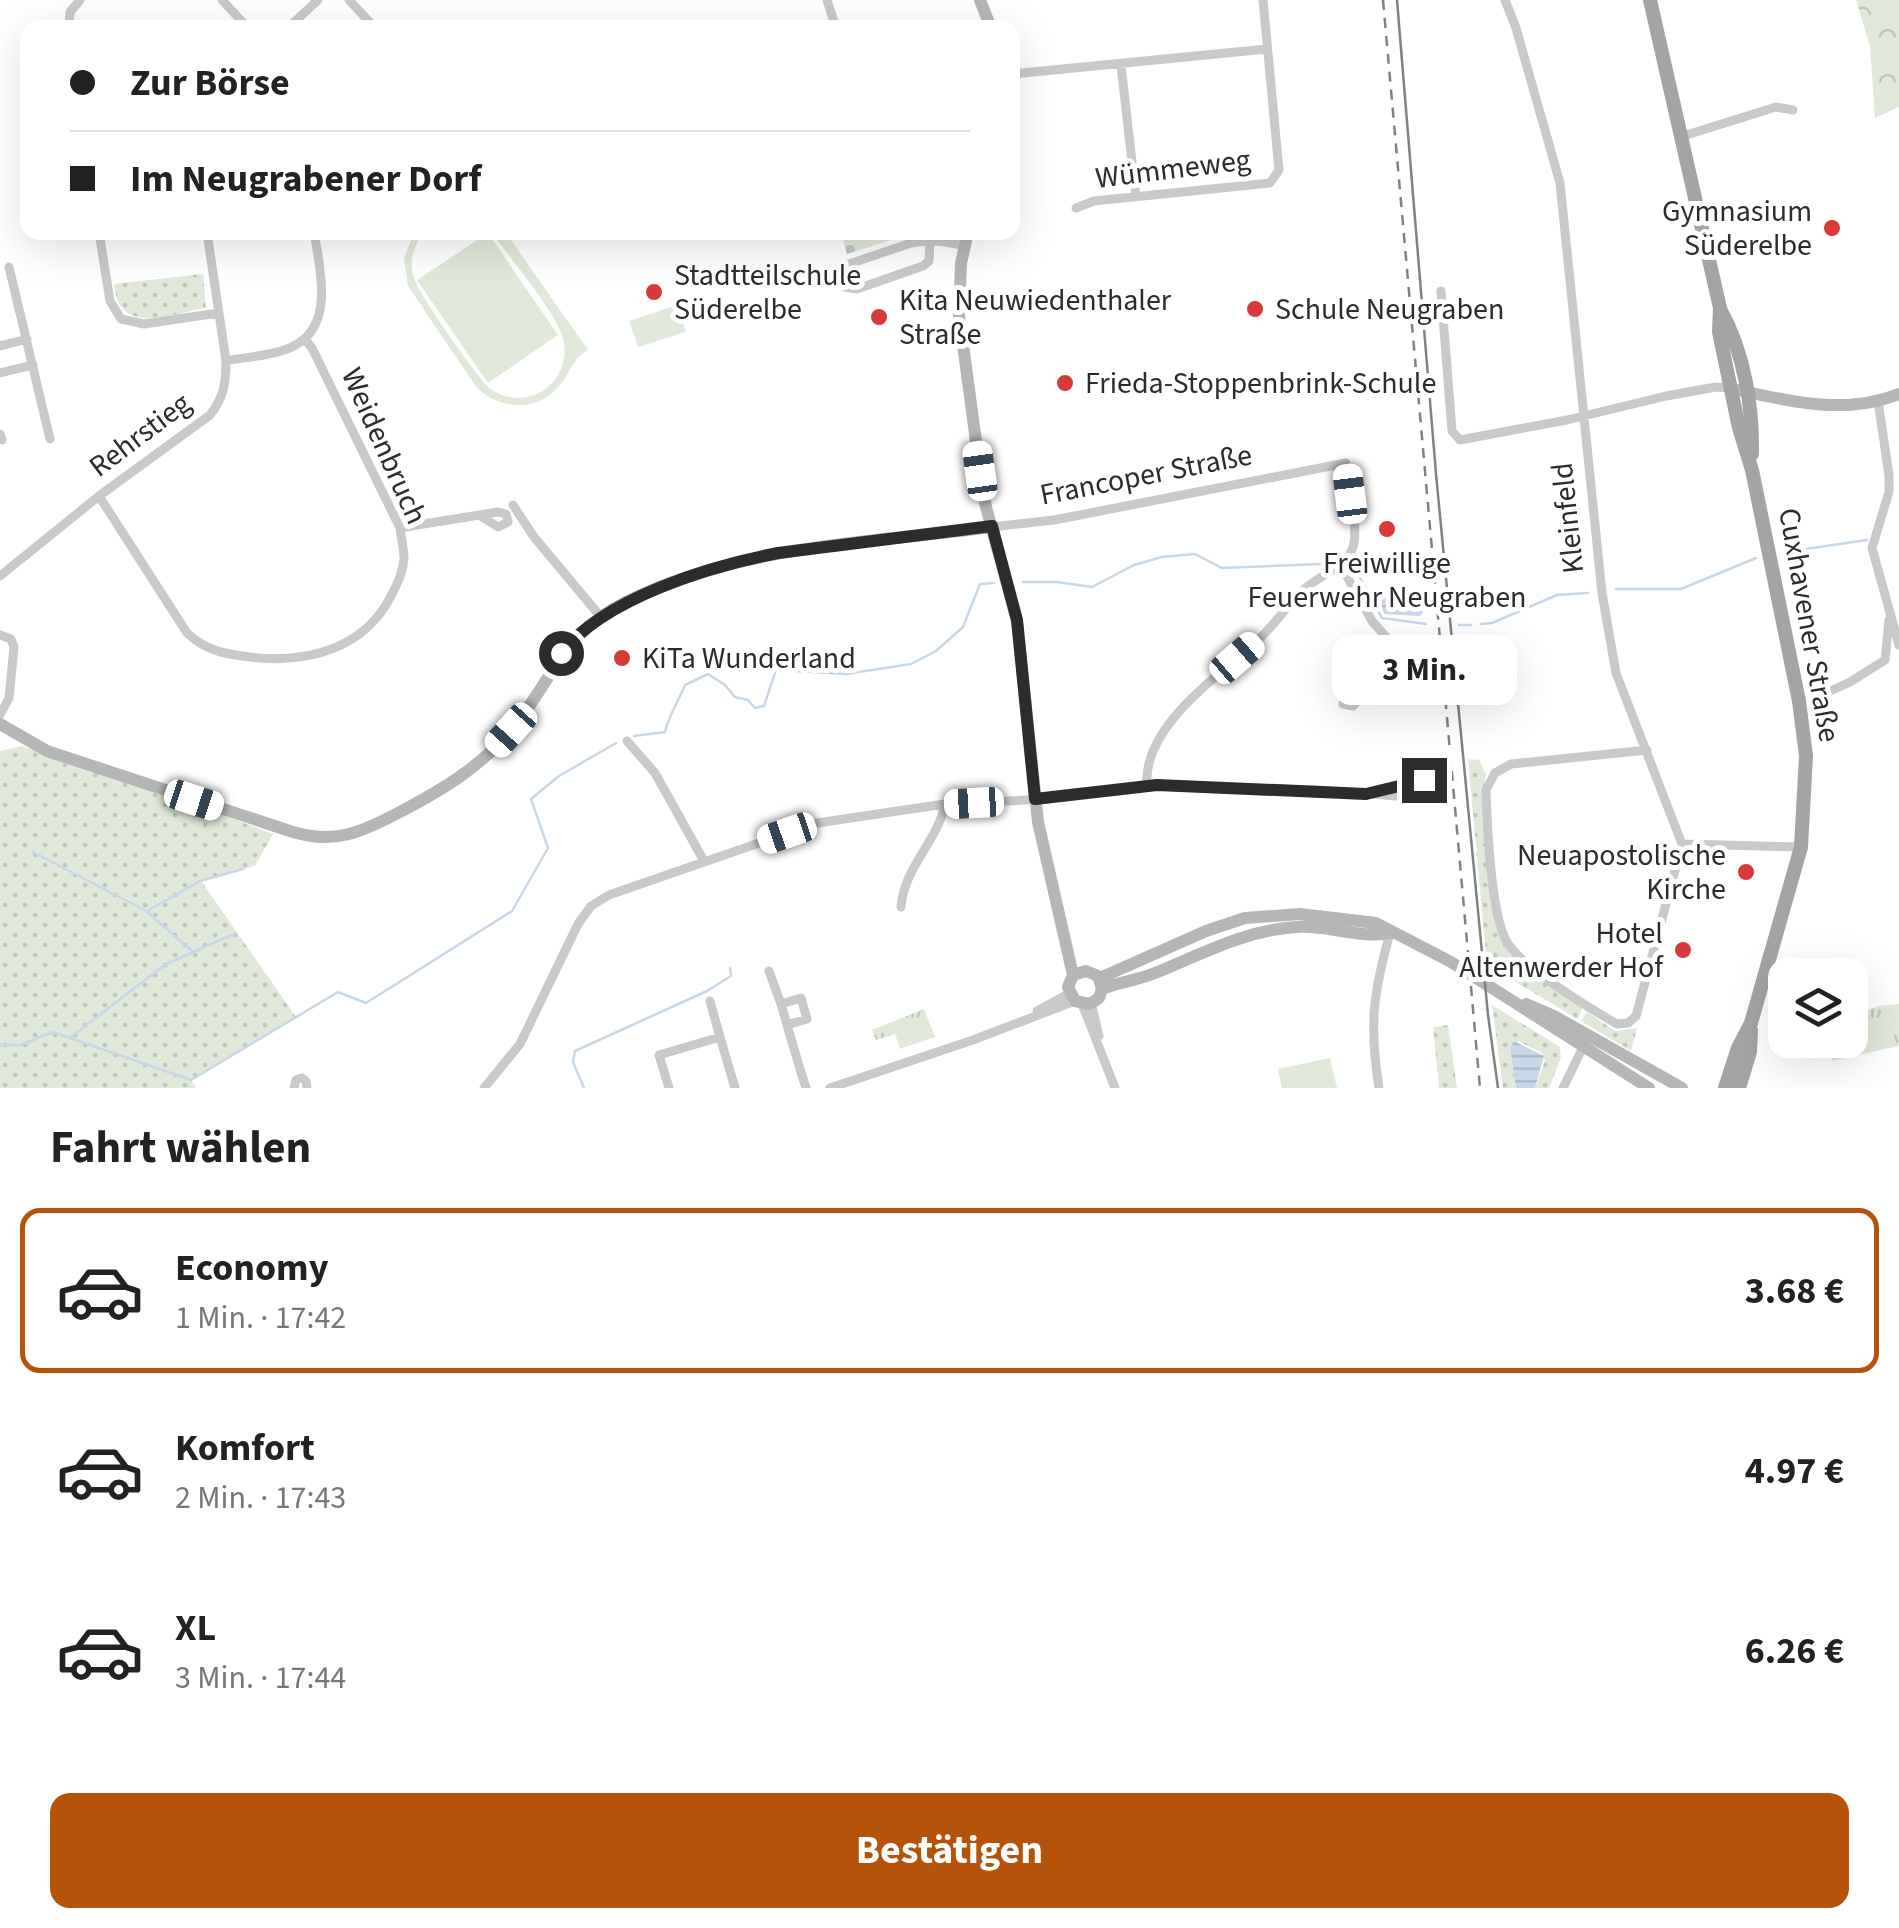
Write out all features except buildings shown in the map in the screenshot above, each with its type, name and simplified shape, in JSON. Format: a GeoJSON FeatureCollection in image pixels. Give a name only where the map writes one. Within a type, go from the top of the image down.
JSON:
{"type":"FeatureCollection","features":[{"type":"Feature","properties":{"kind":"main road","name":"Cuxhavener Straße"},"geometry":{"type":"LineString","coordinates":[[1650,0],[1720,308],[1720,332],[1752,470],[1805,743],[1801,847],[1752,1023],[1750,1052],[1740,1088]]}},
{"type":"Feature","properties":{"kind":"main road"},"geometry":{"type":"LineString","coordinates":[[966,240],[959,315],[980,471],[1017,620],[1035,799],[1056,905],[1077,973]]}},
{"type":"Feature","properties":{"kind":"main road","name":"Cuxhavener Straße"},"geometry":{"type":"LineString","coordinates":[[1720,308],[1732,330],[1747,392],[1753,426],[1752,470]]}},
{"type":"Feature","properties":{"kind":"main road"},"geometry":{"type":"LineString","coordinates":[[1731,388],[1825,407],[1878,401],[1899,394]]}},
{"type":"Feature","properties":{"kind":"main road","name":"Francoper Straße"},"geometry":{"type":"LineString","coordinates":[[0,724],[26,742],[58,755],[305,836],[342,838],[364,832],[437,792],[483,760],[523,714],[570,642],[600,616],[653,590],[761,556],[992,526]]}},
{"type":"Feature","properties":{"kind":"main road"},"geometry":{"type":"LineString","coordinates":[[1101,984],[1153,974],[1228,941],[1266,932],[1318,927],[1375,935],[1390,933],[1432,950],[1510,998],[1554,1016],[1649,1088]]}},
{"type":"Feature","properties":{"kind":"main road"},"geometry":{"type":"LineString","coordinates":[[1091,972],[1101,984],[1099,998],[1079,1000],[1069,984],[1077,973],[1091,972]]}},
{"type":"Feature","properties":{"kind":"main road","name":"Cuxhavener Straße"},"geometry":{"type":"LineString","coordinates":[[1725,1088],[1738,1048],[1752,1023]]}},
{"type":"Feature","properties":{"kind":"main road"},"geometry":{"type":"LineString","coordinates":[[1585,1042],[1682,1088]]}},
{"type":"Feature","properties":{"kind":"street"},"geometry":{"type":"LineString","coordinates":[[222,0],[241,20]]}},
{"type":"Feature","properties":{"kind":"street"},"geometry":{"type":"LineString","coordinates":[[297,20],[318,0]]}},
{"type":"Feature","properties":{"kind":"street"},"geometry":{"type":"LineString","coordinates":[[349,0],[368,20]]}},
{"type":"Feature","properties":{"kind":"street","name":"Wümmeweg"},"geometry":{"type":"LineString","coordinates":[[1076,208],[1094,201],[1270,183],[1279,170],[1262,0]]}},
{"type":"Feature","properties":{"kind":"street","name":"Kleinfeld"},"geometry":{"type":"LineString","coordinates":[[1504,0],[1516,28],[1560,183],[1602,593],[1615,670],[1682,844]]}},
{"type":"Feature","properties":{"kind":"street"},"geometry":{"type":"LineString","coordinates":[[1020,73],[1267,49]]}},
{"type":"Feature","properties":{"kind":"street"},"geometry":{"type":"LineString","coordinates":[[1121,65],[1136,197]]}},
{"type":"Feature","properties":{"kind":"street"},"geometry":{"type":"LineString","coordinates":[[1680,137],[1776,107],[1793,110]]}},
{"type":"Feature","properties":{"kind":"street"},"geometry":{"type":"LineString","coordinates":[[100,240],[110,301],[121,319],[144,324],[218,313]]}},
{"type":"Feature","properties":{"kind":"street","name":"Rehrstieg"},"geometry":{"type":"LineString","coordinates":[[0,576],[98,496],[210,415],[222,400],[226,361],[208,240]]}},
{"type":"Feature","properties":{"kind":"street"},"geometry":{"type":"LineString","coordinates":[[226,361],[283,350],[305,339],[322,301],[315,240]]}},
{"type":"Feature","properties":{"kind":"street"},"geometry":{"type":"LineString","coordinates":[[930,240],[930,261],[923,266],[853,289],[839,280],[846,265],[930,240]]}},
{"type":"Feature","properties":{"kind":"street"},"geometry":{"type":"LineString","coordinates":[[10,266],[50,438]]}},
{"type":"Feature","properties":{"kind":"street"},"geometry":{"type":"LineString","coordinates":[[1441,291],[1455,435],[1468,440],[1716,387],[1731,388]]}},
{"type":"Feature","properties":{"kind":"street"},"geometry":{"type":"LineString","coordinates":[[0,346],[27,339]]}},
{"type":"Feature","properties":{"kind":"street","name":"Weidenbruch"},"geometry":{"type":"LineString","coordinates":[[98,496],[187,633],[200,645],[224,654],[288,660],[342,646],[370,626],[384,611],[399,582],[404,559],[400,528],[305,339]]}},
{"type":"Feature","properties":{"kind":"street"},"geometry":{"type":"LineString","coordinates":[[0,374],[33,365]]}},
{"type":"Feature","properties":{"kind":"street"},"geometry":{"type":"LineString","coordinates":[[1878,401],[1890,475],[1889,492],[1872,548],[1899,646]]}},
{"type":"Feature","properties":{"kind":"street","name":"Francoper Straße"},"geometry":{"type":"LineString","coordinates":[[992,526],[1054,520],[1346,463],[1354,541],[1348,557],[1340,564]]}},
{"type":"Feature","properties":{"kind":"street"},"geometry":{"type":"LineString","coordinates":[[512,505],[600,616]]}},
{"type":"Feature","properties":{"kind":"street"},"geometry":{"type":"LineString","coordinates":[[400,528],[479,515]]}},
{"type":"Feature","properties":{"kind":"street"},"geometry":{"type":"LineString","coordinates":[[1147,786],[1146,773],[1166,728],[1179,710],[1261,638],[1307,586],[1340,564],[1389,643],[1390,682],[1380,689],[1368,690]]}},
{"type":"Feature","properties":{"kind":"street"},"geometry":{"type":"LineString","coordinates":[[1817,697],[1885,660],[1889,612]]}},
{"type":"Feature","properties":{"kind":"street"},"geometry":{"type":"LineString","coordinates":[[0,635],[11,639],[14,647],[9,698],[0,715]]}},
{"type":"Feature","properties":{"kind":"street"},"geometry":{"type":"LineString","coordinates":[[627,741],[663,786],[704,861]]}},
{"type":"Feature","properties":{"kind":"street"},"geometry":{"type":"LineString","coordinates":[[1647,750],[1511,764],[1495,772],[1486,790],[1498,918],[1507,942],[1530,965],[1612,1022],[1624,1024],[1633,1020],[1639,1008],[1682,844],[1801,847]]}},
{"type":"Feature","properties":{"kind":"street"},"geometry":{"type":"LineString","coordinates":[[484,1088],[520,1044],[590,906],[609,894],[817,822],[945,804],[1035,799],[1147,786],[1422,798],[1429,795],[1431,788],[1420,780],[1366,794]]}},
{"type":"Feature","properties":{"kind":"street"},"geometry":{"type":"LineString","coordinates":[[901,908],[905,884],[942,818],[945,804]]}},
{"type":"Feature","properties":{"kind":"street"},"geometry":{"type":"LineString","coordinates":[[1379,1088],[1372,1006],[1390,933]]}},
{"type":"Feature","properties":{"kind":"street"},"geometry":{"type":"LineString","coordinates":[[769,971],[806,1088]]}},
{"type":"Feature","properties":{"kind":"street"},"geometry":{"type":"LineString","coordinates":[[781,1004],[801,998],[807,1019],[787,1024]]}},
{"type":"Feature","properties":{"kind":"street"},"geometry":{"type":"LineString","coordinates":[[830,1088],[1079,1000],[1115,1088]]}},
{"type":"Feature","properties":{"kind":"street"},"geometry":{"type":"LineString","coordinates":[[710,1002],[735,1088]]}},
{"type":"Feature","properties":{"kind":"street"},"geometry":{"type":"LineString","coordinates":[[669,1088],[659,1055],[720,1038]]}},
{"type":"Feature","properties":{"kind":"street"},"geometry":{"type":"LineString","coordinates":[[1563,1088],[1585,1042]]}},
{"type":"Feature","properties":{"kind":"street"},"geometry":{"type":"LineString","coordinates":[[294,1088],[296,1080],[302,1078],[308,1088]]}},
{"type":"Feature","properties":{"kind":"green space"},"geometry":{"type":"Polygon","coordinates":[[[1856,0],[1899,0],[1899,107],[1875,118],[1870,46],[1856,0]]]}},
{"type":"Feature","properties":{"kind":"green space"},"geometry":{"type":"Polygon","coordinates":[[[411,240],[420,240],[413,253],[413,276],[449,336],[497,393],[525,397],[545,390],[557,377],[565,353],[562,335],[550,312],[497,240],[511,240],[588,350],[577,359],[563,382],[539,401],[507,404],[486,395],[477,388],[408,286],[404,258],[411,240]]]}},
{"type":"Feature","properties":{"kind":"green space"},"geometry":{"type":"Polygon","coordinates":[[[477,240],[493,240],[558,335],[488,383],[417,280],[477,240]]]}},
{"type":"Feature","properties":{"kind":"green space"},"geometry":{"type":"Polygon","coordinates":[[[843,240],[891,240],[847,254],[843,240]]]}},
{"type":"Feature","properties":{"kind":"green space"},"geometry":{"type":"Polygon","coordinates":[[[203,274],[206,308],[162,317],[148,318],[125,311],[114,284],[203,274]]]}},
{"type":"Feature","properties":{"kind":"green space"},"geometry":{"type":"Polygon","coordinates":[[[678,305],[686,332],[638,347],[629,321],[678,305]]]}},
{"type":"Feature","properties":{"kind":"green space"},"geometry":{"type":"Polygon","coordinates":[[[22,746],[119,775],[273,834],[255,866],[201,881],[296,1017],[191,1080],[196,1088],[0,1088],[0,751],[22,746]]]}},
{"type":"Feature","properties":{"kind":"green space"},"geometry":{"type":"Polygon","coordinates":[[[1468,759],[1479,760],[1486,775],[1482,794],[1497,930],[1523,964],[1583,1006],[1578,1019],[1487,965],[1468,759]]]}},
{"type":"Feature","properties":{"kind":"green space"},"geometry":{"type":"Polygon","coordinates":[[[1899,1004],[1899,1046],[1868,1053],[1868,1011],[1899,1004]]]}},
{"type":"Feature","properties":{"kind":"green space"},"geometry":{"type":"Polygon","coordinates":[[[1492,1005],[1560,1047],[1561,1057],[1549,1088],[1535,1088],[1545,1061],[1542,1053],[1518,1041],[1510,1048],[1516,1088],[1503,1088],[1492,1005]]]}},
{"type":"Feature","properties":{"kind":"green space"},"geometry":{"type":"Polygon","coordinates":[[[924,1009],[935,1037],[900,1049],[895,1034],[876,1040],[872,1030],[924,1009]]]}},
{"type":"Feature","properties":{"kind":"green space"},"geometry":{"type":"Polygon","coordinates":[[[1587,1012],[1615,1031],[1637,1028],[1631,1051],[1581,1021],[1587,1012]]]}},
{"type":"Feature","properties":{"kind":"green space"},"geometry":{"type":"Polygon","coordinates":[[[1448,1025],[1457,1088],[1439,1088],[1433,1027],[1448,1025]]]}},
{"type":"Feature","properties":{"kind":"green space"},"geometry":{"type":"Polygon","coordinates":[[[1330,1058],[1337,1088],[1282,1088],[1278,1069],[1330,1058]]]}},
{"type":"Feature","properties":{"kind":"water"},"geometry":{"type":"Polygon","coordinates":[[[1384,596],[1417,596],[1423,612],[1420,616],[1384,614],[1384,596]]]}},
{"type":"Feature","properties":{"kind":"water"},"geometry":{"type":"Polygon","coordinates":[[[1514,1041],[1544,1056],[1535,1088],[1516,1088],[1510,1048],[1514,1041]]]}},
{"type":"Feature","properties":{"kind":"waterway"},"geometry":{"type":"LineString","coordinates":[[1792,551],[1867,540]]}},
{"type":"Feature","properties":{"kind":"waterway"},"geometry":{"type":"LineString","coordinates":[[1023,582],[1092,587],[1134,565],[1195,554],[1222,568],[1321,564]]}},
{"type":"Feature","properties":{"kind":"waterway"},"geometry":{"type":"LineString","coordinates":[[1616,589],[1681,589],[1756,558]]}},
{"type":"Feature","properties":{"kind":"waterway"},"geometry":{"type":"LineString","coordinates":[[1352,563],[1382,618],[1426,624]]}},
{"type":"Feature","properties":{"kind":"waterway"},"geometry":{"type":"LineString","coordinates":[[634,736],[665,732],[685,685],[708,674],[755,708],[764,706],[776,670],[846,674],[911,664],[936,651],[963,627],[980,584],[994,583]]}},
{"type":"Feature","properties":{"kind":"waterway"},"geometry":{"type":"LineString","coordinates":[[1481,624],[1557,595],[1588,593]]}},
{"type":"Feature","properties":{"kind":"waterway"},"geometry":{"type":"LineString","coordinates":[[1459,625],[1471,625]]}},
{"type":"Feature","properties":{"kind":"waterway"},"geometry":{"type":"LineString","coordinates":[[0,1045],[20,1045],[53,1032],[191,1080],[338,992],[366,1003],[512,911],[548,848],[531,799],[559,776],[616,743]]}},
{"type":"Feature","properties":{"kind":"waterway"},"geometry":{"type":"LineString","coordinates":[[33,852],[146,911],[192,951]]}},
{"type":"Feature","properties":{"kind":"waterway"},"geometry":{"type":"LineString","coordinates":[[149,910],[200,881],[243,869]]}},
{"type":"Feature","properties":{"kind":"waterway"},"geometry":{"type":"LineString","coordinates":[[72,1036],[166,964],[234,934]]}},
{"type":"Feature","properties":{"kind":"waterway"},"geometry":{"type":"LineString","coordinates":[[584,1088],[573,1062],[575,1051],[707,991],[731,976],[730,968]]}},
{"type":"Feature","properties":{"kind":"tram line"},"geometry":{"type":"LineString","coordinates":[[1397,0],[1436,474],[1498,1088]]}},
{"type":"Feature","properties":{"kind":"railway"},"geometry":{"type":"LineString","coordinates":[[1383,0],[1480,1088]]}},
{"type":"Feature","properties":{"kind":"place","name":"Gymnasium Süderelbe"},"geometry":{"type":"Point","coordinates":[1832,228]}},
{"type":"Feature","properties":{"kind":"place","name":"Stadtteilschule Süderelbe"},"geometry":{"type":"Point","coordinates":[654,292]}},
{"type":"Feature","properties":{"kind":"place","name":"Schule Neugraben"},"geometry":{"type":"Point","coordinates":[1255,309]}},
{"type":"Feature","properties":{"kind":"place","name":"Kita Neuwiedenthaler Straße"},"geometry":{"type":"Point","coordinates":[879,317]}},
{"type":"Feature","properties":{"kind":"place","name":"Frieda-Stoppenbrink-Schule"},"geometry":{"type":"Point","coordinates":[1065,383]}},
{"type":"Feature","properties":{"kind":"place","name":"Freiwillige Feuerwehr Neugraben"},"geometry":{"type":"Point","coordinates":[1387,529]}},
{"type":"Feature","properties":{"kind":"place","name":"KiTa Wunderland"},"geometry":{"type":"Point","coordinates":[622,658]}},
{"type":"Feature","properties":{"kind":"place","name":"Neuapostolische Kirche"},"geometry":{"type":"Point","coordinates":[1746,872]}},
{"type":"Feature","properties":{"kind":"place","name":"Hotel Altenwerder Hof"},"geometry":{"type":"Point","coordinates":[1683,950]}},
{"type":"Feature","properties":{"kind":"route"},"geometry":{"type":"LineString","coordinates":[[561,653],[583,629],[630,600],[746,560],[992,526],[1017,620],[1035,799],[1157,785],[1366,794],[1424,780]]}}]}
